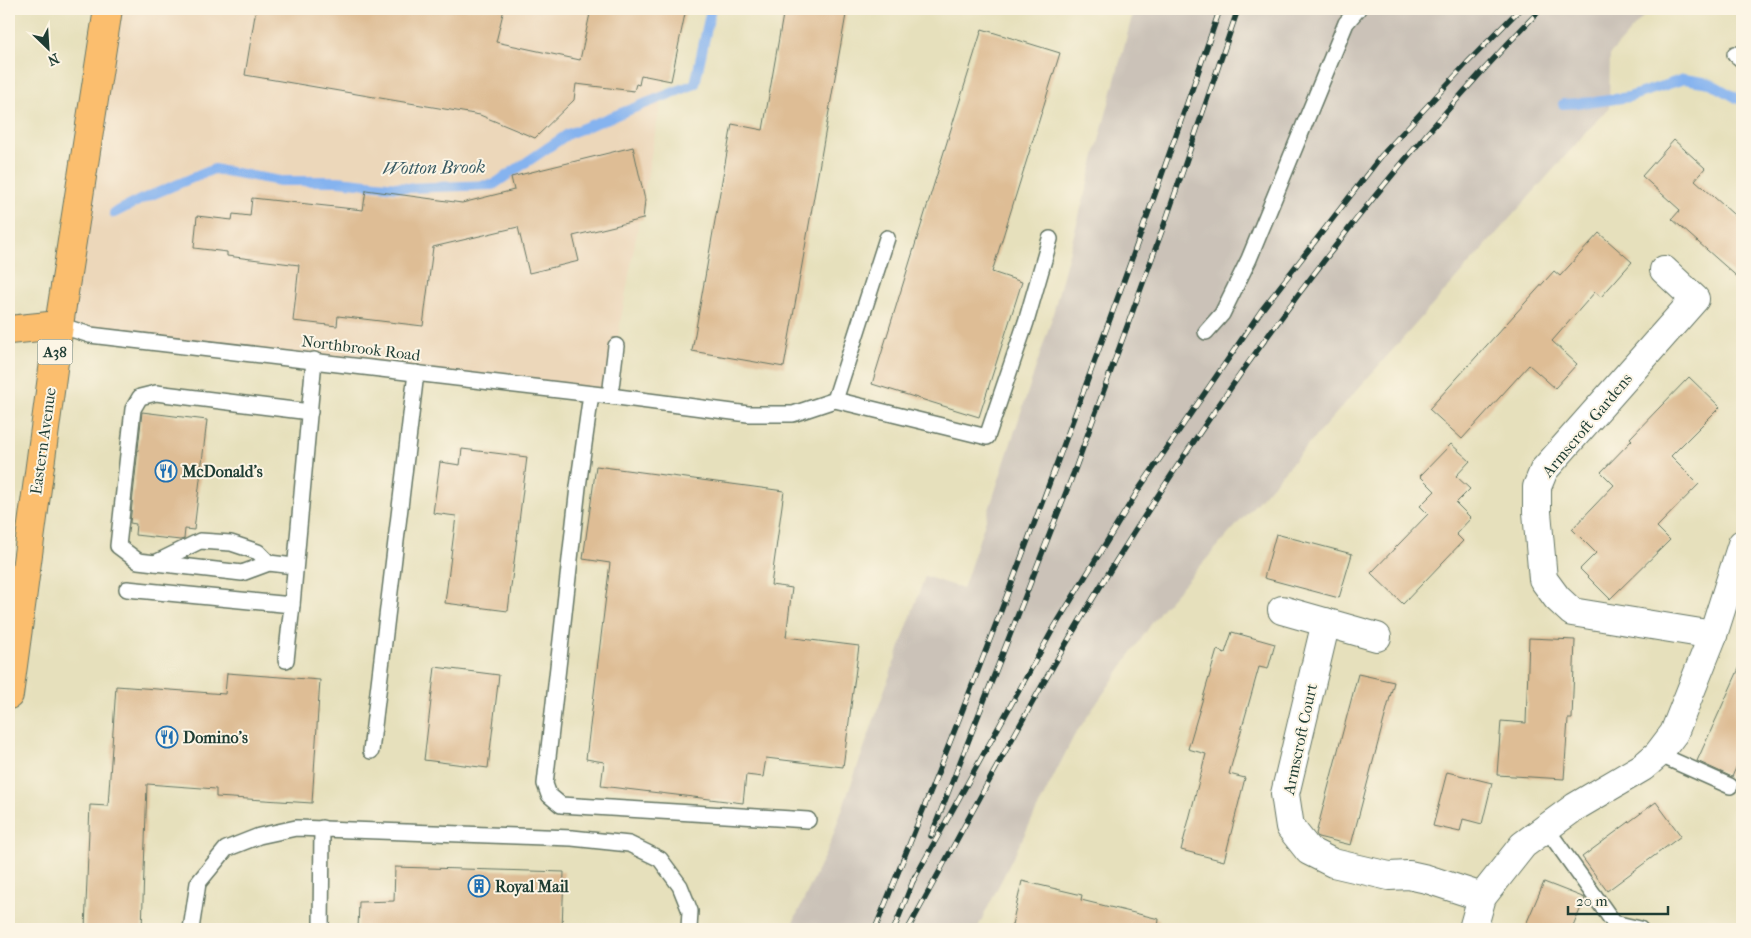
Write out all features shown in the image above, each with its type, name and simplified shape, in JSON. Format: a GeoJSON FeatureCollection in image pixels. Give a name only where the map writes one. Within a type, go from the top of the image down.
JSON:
{"type":"FeatureCollection","features":[{"type":"Feature","properties":{"kind":"highway","name":"Eastern Avenue"},"geometry":{"type":"LineString","coordinates":[[9,695],[59,325],[108,9]]}},
{"type":"Feature","properties":{"kind":"highway"},"geometry":{"type":"LineString","coordinates":[[9,330],[59,325]]}},
{"type":"Feature","properties":{"kind":"street","name":"Armscroft Gardens"},"geometry":{"type":"LineString","coordinates":[[1664,270],[1695,299],[1544,470],[1537,487],[1537,512],[1543,579],[1557,598],[1572,612],[1713,635]]}},
{"type":"Feature","properties":{"kind":"street"},"geometry":{"type":"LineString","coordinates":[[1474,929],[1482,896],[1523,845],[1575,807],[1643,767],[1658,754],[1674,733],[1713,635],[1742,544]]}},
{"type":"Feature","properties":{"kind":"street"},"geometry":{"type":"LineString","coordinates":[[1282,610],[1377,637]]}},
{"type":"Feature","properties":{"kind":"street","name":"Armscroft Court"},"geometry":{"type":"LineString","coordinates":[[1326,622],[1285,794],[1290,827],[1308,851],[1332,863],[1389,876],[1409,875],[1482,896]]}},
{"type":"Feature","properties":{"kind":"lane"},"geometry":{"type":"LineString","coordinates":[[1206,332],[1222,314],[1249,259],[1346,23],[1358,9]]}},
{"type":"Feature","properties":{"kind":"lane"},"geometry":{"type":"LineString","coordinates":[[888,238],[835,400],[986,437],[1026,322],[1050,240]]}},
{"type":"Feature","properties":{"kind":"lane","name":"Northbrook Road"},"geometry":{"type":"LineString","coordinates":[[59,325],[90,335],[314,360],[748,414],[793,414],[835,400]]}},
{"type":"Feature","properties":{"kind":"lane"},"geometry":{"type":"LineString","coordinates":[[610,396],[616,346]]}},
{"type":"Feature","properties":{"kind":"lane"},"geometry":{"type":"LineString","coordinates":[[286,660],[314,360]]}},
{"type":"Feature","properties":{"kind":"lane"},"geometry":{"type":"LineString","coordinates":[[371,751],[416,373]]}},
{"type":"Feature","properties":{"kind":"lane"},"geometry":{"type":"LineString","coordinates":[[294,566],[269,563],[242,574],[138,561],[118,546],[133,409],[140,397],[156,393],[310,412]]}},
{"type":"Feature","properties":{"kind":"lane"},"geometry":{"type":"LineString","coordinates":[[590,394],[545,784],[549,795],[560,805],[808,820]]}},
{"type":"Feature","properties":{"kind":"lane"},"geometry":{"type":"LineString","coordinates":[[155,563],[200,541],[231,543],[258,552],[269,563]]}},
{"type":"Feature","properties":{"kind":"lane"},"geometry":{"type":"LineString","coordinates":[[127,589],[292,605]]}},
{"type":"Feature","properties":{"kind":"lane"},"geometry":{"type":"LineString","coordinates":[[1658,754],[1730,786]]}},
{"type":"Feature","properties":{"kind":"lane"},"geometry":{"type":"LineString","coordinates":[[191,929],[198,883],[226,850],[259,836],[296,828],[572,838],[629,844],[660,858],[680,886],[690,911],[689,929]]}},
{"type":"Feature","properties":{"kind":"lane"},"geometry":{"type":"LineString","coordinates":[[321,929],[322,828]]}},
{"type":"Feature","properties":{"kind":"lane"},"geometry":{"type":"LineString","coordinates":[[1546,828],[1614,923],[1640,929]]}},
{"type":"Feature","properties":{"kind":"shaded area"},"geometry":{"type":"Polygon","coordinates":[[[108,9],[678,9],[616,346],[610,396],[59,325],[108,9]]]}},
{"type":"Feature","properties":{"kind":"shaded area"},"geometry":{"type":"Polygon","coordinates":[[[1134,9],[1650,9],[1610,54],[1609,107],[1161,610],[1074,736],[977,929],[790,929],[830,844],[925,576],[963,589],[1051,321],[1134,9]]]}},
{"type":"Feature","properties":{"kind":"building"},"geometry":{"type":"Polygon","coordinates":[[[256,9],[504,9],[496,42],[580,60],[591,9],[686,9],[671,81],[641,75],[639,85],[636,84],[634,91],[576,84],[574,100],[535,138],[480,115],[245,75],[256,9]]]}},
{"type":"Feature","properties":{"kind":"building"},"geometry":{"type":"Polygon","coordinates":[[[784,9],[847,9],[784,367],[692,351],[732,124],[763,130],[784,9]]]}},
{"type":"Feature","properties":{"kind":"building"},"geometry":{"type":"Polygon","coordinates":[[[982,29],[1060,53],[992,272],[1022,282],[979,417],[872,384],[982,29]]]}},
{"type":"Feature","properties":{"kind":"building"},"geometry":{"type":"Polygon","coordinates":[[[1674,140],[1705,168],[1695,180],[1742,222],[1742,281],[1672,219],[1680,210],[1642,176],[1674,140]]]}},
{"type":"Feature","properties":{"kind":"building"},"geometry":{"type":"Polygon","coordinates":[[[633,147],[645,200],[643,219],[573,236],[579,261],[529,273],[518,227],[433,247],[423,326],[338,316],[337,326],[293,321],[299,265],[227,256],[227,252],[194,248],[197,216],[232,220],[233,214],[250,216],[252,198],[363,210],[366,190],[462,203],[514,190],[511,177],[633,147]]]}},
{"type":"Feature","properties":{"kind":"building"},"geometry":{"type":"Polygon","coordinates":[[[1599,233],[1632,262],[1601,297],[1595,292],[1552,341],[1577,364],[1555,388],[1529,365],[1462,439],[1429,409],[1554,271],[1560,276],[1599,233]]]}},
{"type":"Feature","properties":{"kind":"building"},"geometry":{"type":"Polygon","coordinates":[[[1689,377],[1720,407],[1671,456],[1699,484],[1657,527],[1670,540],[1610,599],[1580,569],[1596,553],[1572,529],[1614,485],[1601,472],[1632,440],[1630,438],[1689,377]]]}},
{"type":"Feature","properties":{"kind":"building","name":"McDonald's"},"geometry":{"type":"Polygon","coordinates":[[[142,412],[207,420],[194,530],[185,529],[184,539],[135,535],[136,524],[130,523],[142,412]]]}},
{"type":"Feature","properties":{"kind":"building"},"geometry":{"type":"Polygon","coordinates":[[[1451,444],[1470,461],[1456,476],[1470,489],[1456,503],[1471,518],[1456,534],[1463,541],[1403,604],[1371,573],[1428,514],[1420,506],[1435,491],[1420,476],[1451,444]]]}},
{"type":"Feature","properties":{"kind":"building"},"geometry":{"type":"Polygon","coordinates":[[[462,449],[527,457],[508,611],[445,603],[456,516],[433,513],[440,462],[460,465],[462,449]]]}},
{"type":"Feature","properties":{"kind":"building"},"geometry":{"type":"Polygon","coordinates":[[[596,466],[784,491],[771,585],[792,588],[786,637],[859,646],[843,767],[766,758],[763,777],[746,775],[743,803],[601,786],[604,762],[586,759],[610,563],[583,559],[596,466]]]}},
{"type":"Feature","properties":{"kind":"building"},"geometry":{"type":"Polygon","coordinates":[[[1276,534],[1352,554],[1339,598],[1264,578],[1276,534]]]}},
{"type":"Feature","properties":{"kind":"building"},"geometry":{"type":"Polygon","coordinates":[[[1232,632],[1275,644],[1268,669],[1259,667],[1229,774],[1245,778],[1224,861],[1181,850],[1206,754],[1188,749],[1217,650],[1225,653],[1232,632]]]}},
{"type":"Feature","properties":{"kind":"building"},"geometry":{"type":"Polygon","coordinates":[[[1529,638],[1575,640],[1572,719],[1568,719],[1564,779],[1497,775],[1501,721],[1526,723],[1529,638]]]}},
{"type":"Feature","properties":{"kind":"building"},"geometry":{"type":"Polygon","coordinates":[[[1742,662],[1742,754],[1732,777],[1697,761],[1742,662]]]}},
{"type":"Feature","properties":{"kind":"building"},"geometry":{"type":"Polygon","coordinates":[[[435,667],[499,675],[488,768],[424,760],[435,667]]]}},
{"type":"Feature","properties":{"kind":"building"},"geometry":{"type":"Polygon","coordinates":[[[227,673],[320,680],[312,803],[216,797],[216,789],[147,784],[142,929],[85,929],[90,805],[108,806],[116,686],[225,694],[227,673]]]}},
{"type":"Feature","properties":{"kind":"building"},"geometry":{"type":"Polygon","coordinates":[[[1358,674],[1394,682],[1351,845],[1318,837],[1316,834],[1358,674]]]}},
{"type":"Feature","properties":{"kind":"building"},"geometry":{"type":"Polygon","coordinates":[[[1447,772],[1492,783],[1482,824],[1463,819],[1460,832],[1433,826],[1447,772]]]}},
{"type":"Feature","properties":{"kind":"building"},"geometry":{"type":"Polygon","coordinates":[[[1656,802],[1681,836],[1607,891],[1582,857],[1656,802]]]}},
{"type":"Feature","properties":{"kind":"building","name":"Royal Mail"},"geometry":{"type":"Polygon","coordinates":[[[395,867],[564,872],[562,929],[358,929],[359,902],[394,901],[395,867]]]}},
{"type":"Feature","properties":{"kind":"building"},"geometry":{"type":"Polygon","coordinates":[[[1022,881],[1082,895],[1081,900],[1159,919],[1158,929],[1011,929],[1022,881]]]}},
{"type":"Feature","properties":{"kind":"building"},"geometry":{"type":"Polygon","coordinates":[[[1544,882],[1585,898],[1572,929],[1524,929],[1544,882]]]}},
{"type":"Feature","properties":{"kind":"waterway","name":"Wotton Brook"},"geometry":{"type":"LineString","coordinates":[[114,213],[142,199],[214,169],[280,181],[338,181],[407,188],[493,185],[568,134],[695,84],[711,9]]}},
{"type":"Feature","properties":{"kind":"waterway","name":"Wotton Brook"},"geometry":{"type":"LineString","coordinates":[[1563,104],[1629,97],[1684,79],[1710,83],[1742,101]]}},
{"type":"Feature","properties":{"kind":"railway"},"geometry":{"type":"LineString","coordinates":[[875,929],[966,701],[1054,471],[1097,356],[1220,9]]}},
{"type":"Feature","properties":{"kind":"railway"},"geometry":{"type":"LineString","coordinates":[[931,836],[1074,472],[1167,217],[1238,9]]}},
{"type":"Feature","properties":{"kind":"railway"},"geometry":{"type":"LineString","coordinates":[[913,881],[1052,631],[1139,489],[1261,311],[1382,155],[1520,9]]}},
{"type":"Feature","properties":{"kind":"railway"},"geometry":{"type":"LineString","coordinates":[[908,929],[1009,744],[1088,606],[1212,415],[1262,344],[1368,205],[1481,72],[1541,9]]}},
{"type":"Feature","properties":{"kind":"railway"},"geometry":{"type":"LineString","coordinates":[[894,929],[915,876]]}},
{"type":"Feature","properties":{"kind":"place","name":"McDonald's"},"geometry":{"type":"Point","coordinates":[166,471]}},
{"type":"Feature","properties":{"kind":"place","name":"Domino's"},"geometry":{"type":"Point","coordinates":[167,737]}},
{"type":"Feature","properties":{"kind":"place","name":"Royal Mail"},"geometry":{"type":"Point","coordinates":[479,886]}}]}
